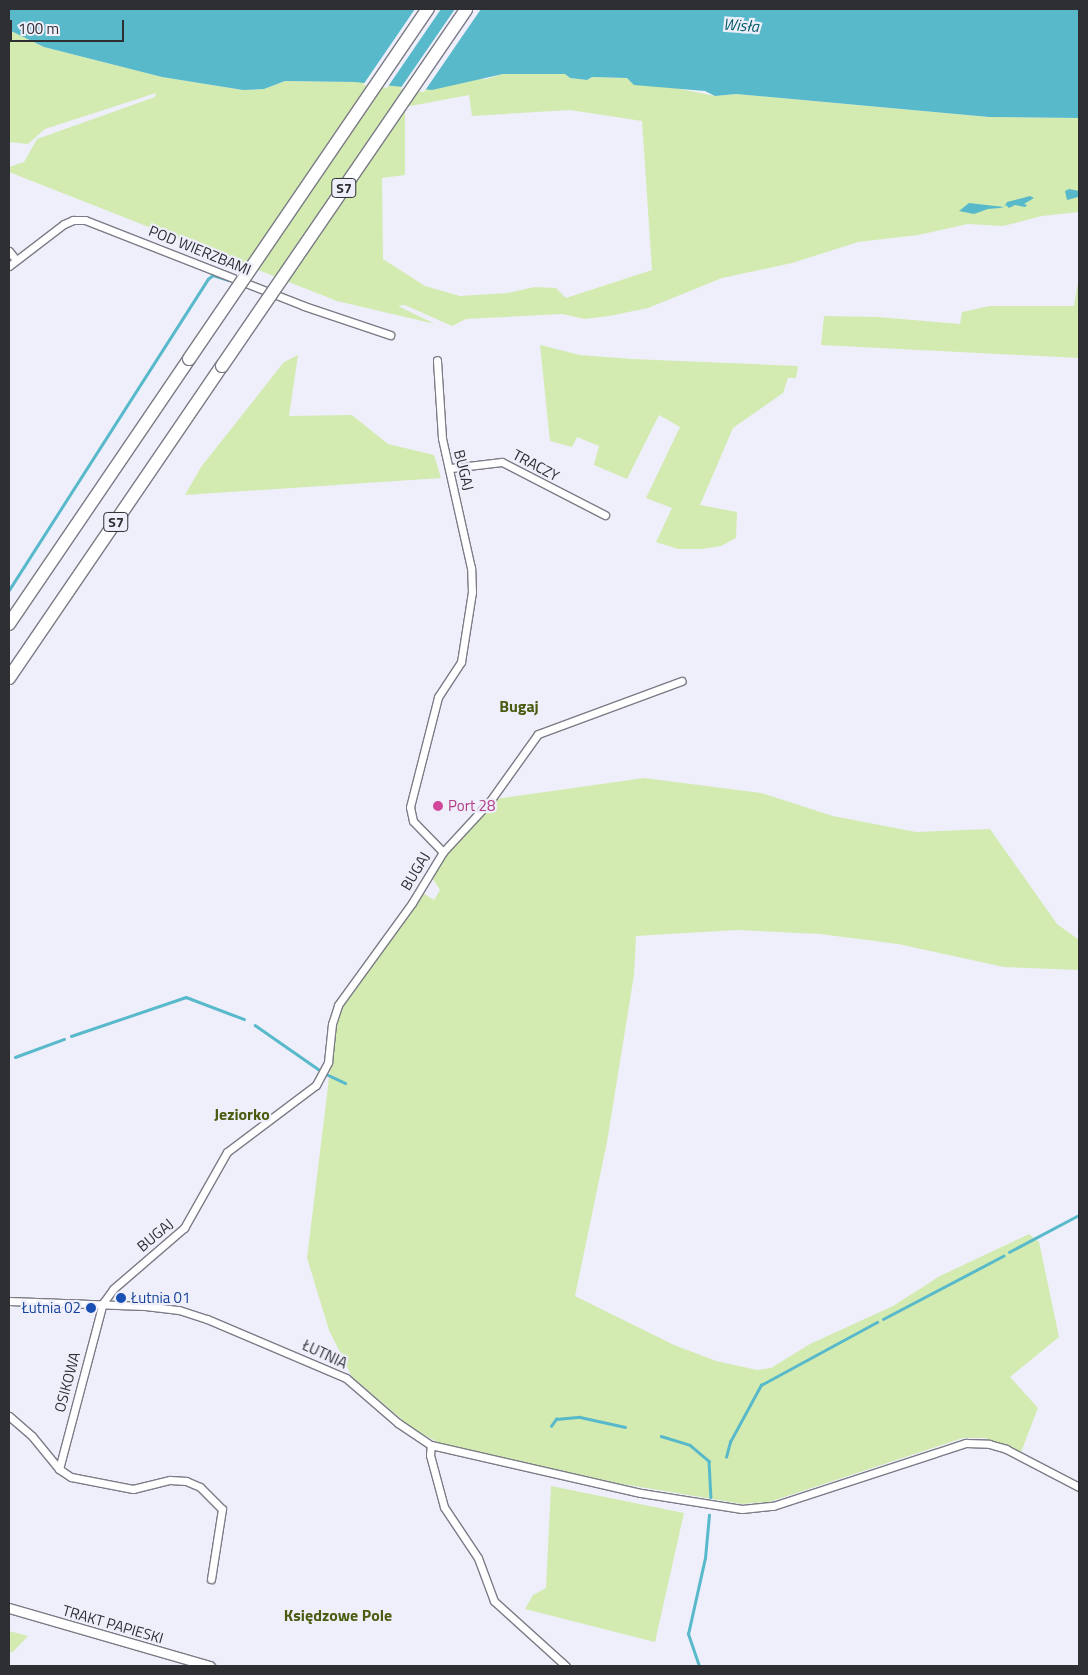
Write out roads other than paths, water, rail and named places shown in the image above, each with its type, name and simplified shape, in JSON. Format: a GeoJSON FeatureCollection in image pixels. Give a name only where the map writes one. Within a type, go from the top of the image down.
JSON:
{"type":"FeatureCollection","features":[{"type":"Feature","properties":{"kind":"highway","name":"S7"},"geometry":{"type":"LineString","coordinates":[[9,624],[428,9]]}},
{"type":"Feature","properties":{"kind":"highway","name":"S7"},"geometry":{"type":"LineString","coordinates":[[9,678],[466,9]]}},
{"type":"Feature","properties":{"kind":"street","name":"POD WIERZBAMI"},"geometry":{"type":"LineString","coordinates":[[9,266],[64,224],[73,220],[85,220],[304,306],[390,335]]}},
{"type":"Feature","properties":{"kind":"street"},"geometry":{"type":"LineString","coordinates":[[9,251],[16,260]]}},
{"type":"Feature","properties":{"kind":"street","name":"BUGAJ"},"geometry":{"type":"LineString","coordinates":[[102,1303],[113,1288],[184,1228],[227,1152],[316,1085],[328,1062],[332,1024],[338,1005],[412,903],[443,852],[413,821],[410,807],[438,697],[461,662],[472,592],[472,568],[439,409],[438,360]]}},
{"type":"Feature","properties":{"kind":"street","name":"TRACZY"},"geometry":{"type":"LineString","coordinates":[[450,468],[502,462],[605,515]]}},
{"type":"Feature","properties":{"kind":"street"},"geometry":{"type":"LineString","coordinates":[[443,852],[490,801],[538,734],[680,681]]}},
{"type":"Feature","properties":{"kind":"street","name":"ŁUTNIA"},"geometry":{"type":"LineString","coordinates":[[9,1301],[102,1303],[179,1310],[285,1350],[346,1378],[398,1423],[431,1446],[641,1493],[742,1509],[773,1506],[966,1443],[989,1444],[1006,1449],[1079,1487]]}},
{"type":"Feature","properties":{"kind":"street","name":"OSIKOWA"},"geometry":{"type":"LineString","coordinates":[[59,1468],[102,1303]]}},
{"type":"Feature","properties":{"kind":"street"},"geometry":{"type":"LineString","coordinates":[[9,1416],[32,1436],[59,1468],[71,1477],[133,1489],[170,1480],[200,1487],[222,1509],[211,1579]]}},
{"type":"Feature","properties":{"kind":"street"},"geometry":{"type":"LineString","coordinates":[[431,1446],[430,1455],[444,1507],[478,1558],[494,1601],[566,1666]]}},
{"type":"Feature","properties":{"kind":"street","name":"TRAKT PAPIESKI"},"geometry":{"type":"LineString","coordinates":[[9,1608],[210,1666]]}},
{"type":"Feature","properties":{"kind":"water","name":"Wisła"},"geometry":{"type":"Polygon","coordinates":[[[9,9],[1079,9],[1079,118],[989,117],[736,94],[715,96],[705,91],[634,85],[627,78],[592,77],[587,80],[570,78],[565,74],[503,74],[432,90],[355,82],[285,81],[264,89],[243,90],[162,77],[44,47],[9,30],[9,9]]]}},
{"type":"Feature","properties":{"kind":"water"},"geometry":{"type":"Polygon","coordinates":[[[1069,189],[1079,191],[1078,197],[1067,200],[1065,191],[1069,189]]]}},
{"type":"Feature","properties":{"kind":"water"},"geometry":{"type":"Polygon","coordinates":[[[1030,196],[1034,198],[1024,204],[1027,205],[1025,207],[1015,205],[1009,208],[1006,205],[1004,207],[1007,202],[1030,196]]]}},
{"type":"Feature","properties":{"kind":"water"},"geometry":{"type":"Polygon","coordinates":[[[969,203],[1004,207],[988,209],[974,214],[959,211],[969,203]]]}},
{"type":"Feature","properties":{"kind":"waterway"},"geometry":{"type":"LineString","coordinates":[[9,590],[208,279],[213,275],[228,280]]}},
{"type":"Feature","properties":{"kind":"waterway"},"geometry":{"type":"LineString","coordinates":[[71,1036],[186,997],[244,1019]]}},
{"type":"Feature","properties":{"kind":"waterway"},"geometry":{"type":"LineString","coordinates":[[255,1025],[318,1069]]}},
{"type":"Feature","properties":{"kind":"waterway"},"geometry":{"type":"LineString","coordinates":[[15,1057],[64,1039]]}},
{"type":"Feature","properties":{"kind":"waterway"},"geometry":{"type":"LineString","coordinates":[[328,1075],[345,1083]]}},
{"type":"Feature","properties":{"kind":"waterway"},"geometry":{"type":"LineString","coordinates":[[1009,1252],[1079,1215]]}},
{"type":"Feature","properties":{"kind":"waterway"},"geometry":{"type":"LineString","coordinates":[[883,1319],[1003,1256]]}},
{"type":"Feature","properties":{"kind":"waterway"},"geometry":{"type":"LineString","coordinates":[[726,1457],[730,1442],[761,1385],[877,1322]]}},
{"type":"Feature","properties":{"kind":"waterway"},"geometry":{"type":"LineString","coordinates":[[551,1426],[556,1419],[580,1417],[625,1427]]}},
{"type":"Feature","properties":{"kind":"waterway"},"geometry":{"type":"LineString","coordinates":[[661,1436],[690,1445],[709,1461],[711,1497]]}},
{"type":"Feature","properties":{"kind":"waterway"},"geometry":{"type":"LineString","coordinates":[[699,1666],[688,1634],[705,1558],[709,1515]]}},
{"type":"Feature","properties":{"kind":"place","name":"Port 28"},"geometry":{"type":"Point","coordinates":[438,806]}},
{"type":"Feature","properties":{"kind":"place","name":"Łutnia 01"},"geometry":{"type":"Point","coordinates":[121,1298]}},
{"type":"Feature","properties":{"kind":"place","name":"Łutnia 02"},"geometry":{"type":"Point","coordinates":[91,1308]}},
{"type":"Feature","properties":{"kind":"district","name":"Bugaj"},"geometry":{"type":"Point","coordinates":[519,706]}},
{"type":"Feature","properties":{"kind":"district","name":"Jeziorko"},"geometry":{"type":"Point","coordinates":[242,1114]}},
{"type":"Feature","properties":{"kind":"district","name":"Księdzowe Pole"},"geometry":{"type":"Point","coordinates":[338,1615]}}]}
